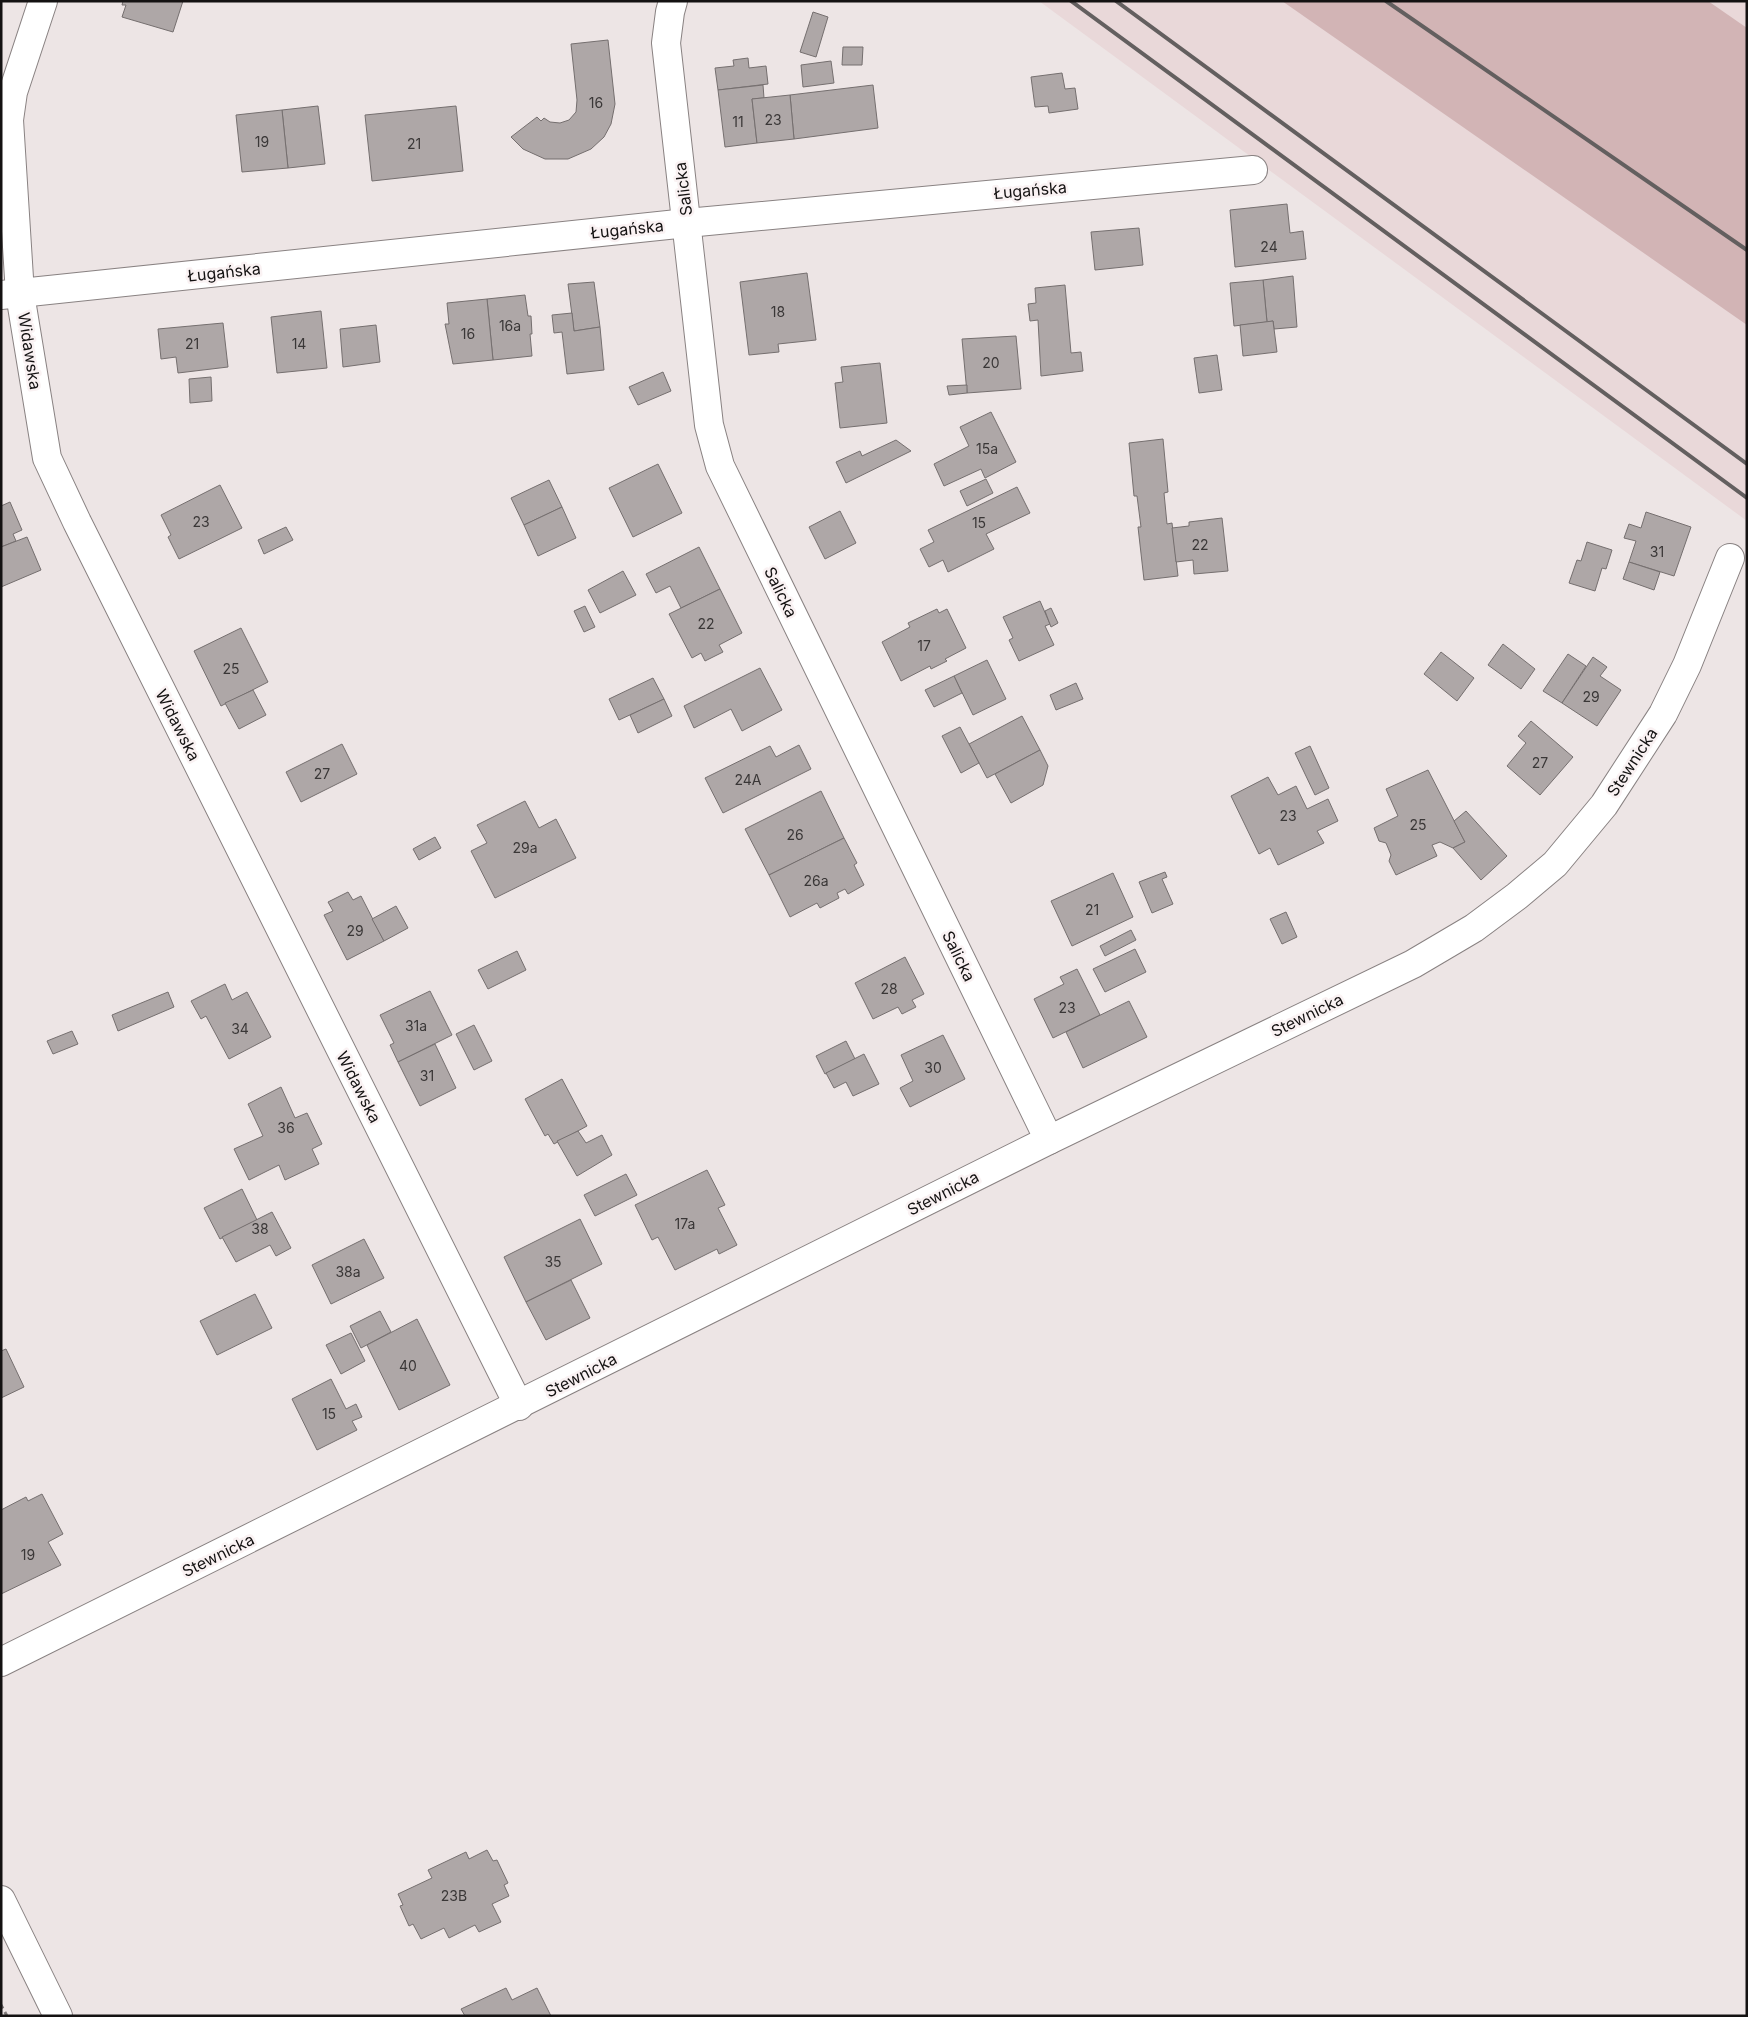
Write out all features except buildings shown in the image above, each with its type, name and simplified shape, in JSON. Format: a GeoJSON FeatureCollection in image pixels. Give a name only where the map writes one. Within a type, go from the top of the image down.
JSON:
{"type":"FeatureCollection","features":[{"type":"Feature","properties":{"kind":"street","name":"Widawska"},"geometry":{"type":"LineString","coordinates":[[43,1],[13,92],[9,120],[11,294],[47,458],[77,522],[519,1406]]}},
{"type":"Feature","properties":{"kind":"street","name":"Salicka"},"geometry":{"type":"LineString","coordinates":[[673,1],[666,43],[709,425],[720,466],[1049,1140]]}},
{"type":"Feature","properties":{"kind":"street","name":"Ługańska"},"geometry":{"type":"LineString","coordinates":[[11,294],[687,223],[1254,170]]}},
{"type":"Feature","properties":{"kind":"street","name":"Stewnicka"},"geometry":{"type":"LineString","coordinates":[[1,1662],[519,1406],[1049,1140],[1413,964],[1474,928],[1517,896],[1555,864],[1604,805],[1663,714],[1687,665],[1730,558]]}},
{"type":"Feature","properties":{"kind":"street"},"geometry":{"type":"LineString","coordinates":[[1,1900],[58,2016]]}},
{"type":"Feature","properties":{"kind":"path"},"geometry":{"type":"LineString","coordinates":[[1,2005],[7,2016]]}},
{"type":"Feature","properties":{"kind":"shaded area"},"geometry":{"type":"Polygon","coordinates":[[[1039,1],[1747,1],[1747,521],[1039,1]]]}},
{"type":"Feature","properties":{"kind":"shaded area"},"geometry":{"type":"Polygon","coordinates":[[[1282,1],[1708,1],[1747,28],[1747,325],[1282,1]]]}},
{"type":"Feature","properties":{"kind":"railway"},"geometry":{"type":"LineString","coordinates":[[1071,1],[1747,498]]}},
{"type":"Feature","properties":{"kind":"railway"},"geometry":{"type":"LineString","coordinates":[[1116,1],[1747,464]]}},
{"type":"Feature","properties":{"kind":"railway"},"geometry":{"type":"LineString","coordinates":[[1386,1],[1747,250]]}}]}
